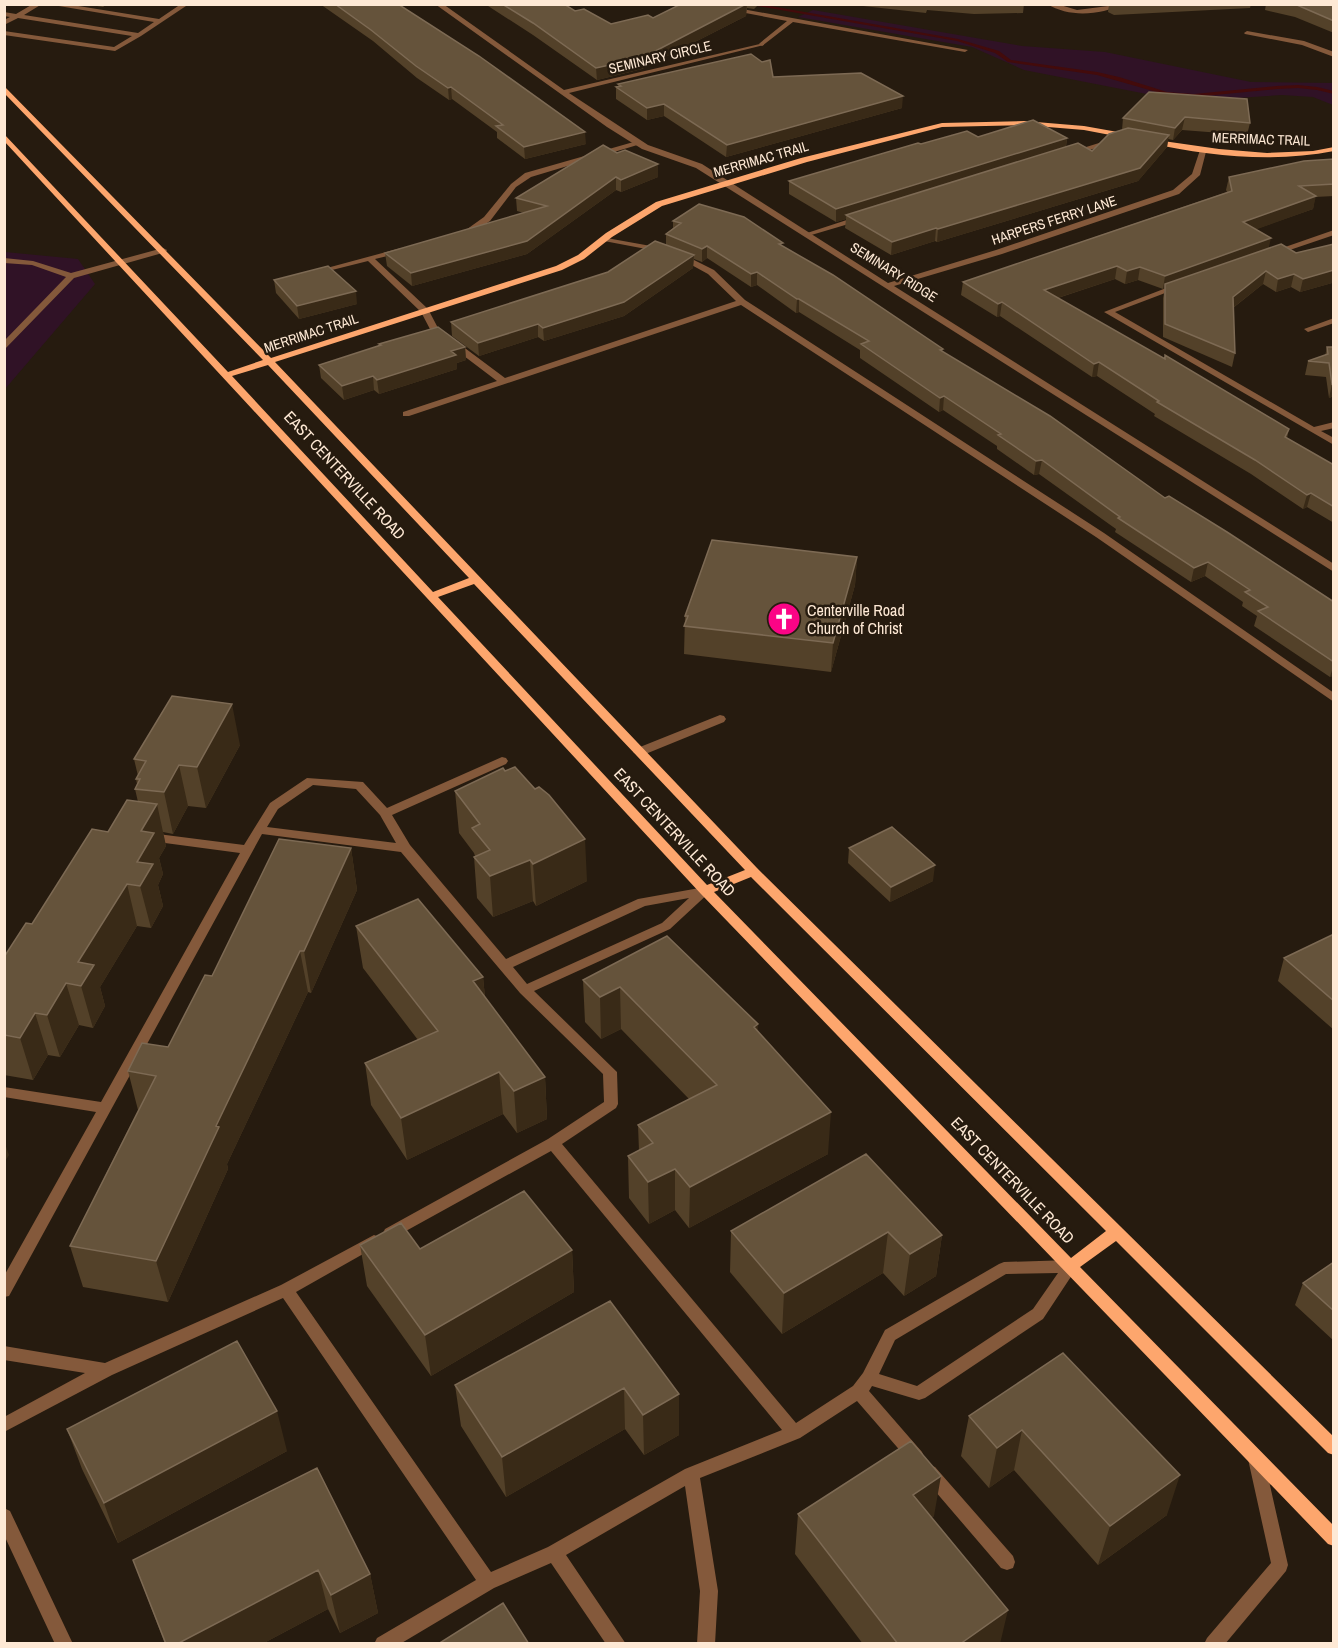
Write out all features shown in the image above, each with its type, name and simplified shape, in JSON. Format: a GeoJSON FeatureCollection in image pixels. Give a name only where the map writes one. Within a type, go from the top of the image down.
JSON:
{"type":"FeatureCollection","features":[{"type":"Feature","properties":{"kind":"main road","name":"EAST CENTERVILLE ROAD"},"geometry":{"type":"LineString","coordinates":[[4,88],[163,250],[753,871],[1334,1448]]}},
{"type":"Feature","properties":{"kind":"main road","name":"MERRIMAC TRAIL"},"geometry":{"type":"LineString","coordinates":[[227,375],[559,268],[581,257],[604,239],[659,204],[725,182],[942,125],[1024,123],[1084,128],[1204,150],[1242,154],[1316,154],[1334,149]]}},
{"type":"Feature","properties":{"kind":"main road","name":"EAST CENTERVILLE ROAD"},"geometry":{"type":"LineString","coordinates":[[4,136],[705,891],[1334,1538]]}},
{"type":"Feature","properties":{"kind":"main road"},"geometry":{"type":"LineString","coordinates":[[432,596],[477,579]]}},
{"type":"Feature","properties":{"kind":"main road"},"geometry":{"type":"LineString","coordinates":[[705,891],[753,871]]}},
{"type":"Feature","properties":{"kind":"main road"},"geometry":{"type":"LineString","coordinates":[[1071,1266],[1116,1232]]}},
{"type":"Feature","properties":{"kind":"street"},"geometry":{"type":"LineString","coordinates":[[4,23],[39,4]]}},
{"type":"Feature","properties":{"kind":"street"},"geometry":{"type":"LineString","coordinates":[[50,4],[160,21]]}},
{"type":"Feature","properties":{"kind":"street"},"geometry":{"type":"LineString","coordinates":[[4,33],[115,49],[186,4]]}},
{"type":"Feature","properties":{"kind":"street","name":"SEMINARY RIDGE"},"geometry":{"type":"LineString","coordinates":[[438,4],[640,144],[699,166],[1334,569]]}},
{"type":"Feature","properties":{"kind":"street"},"geometry":{"type":"LineString","coordinates":[[700,4],[965,50]]}},
{"type":"Feature","properties":{"kind":"street"},"geometry":{"type":"LineString","coordinates":[[1050,4],[1066,12],[1086,13],[1121,4]]}},
{"type":"Feature","properties":{"kind":"street"},"geometry":{"type":"LineString","coordinates":[[4,14],[139,35]]}},
{"type":"Feature","properties":{"kind":"street","name":"SEMINARY CIRCLE"},"geometry":{"type":"LineString","coordinates":[[563,92],[762,44],[792,20]]}},
{"type":"Feature","properties":{"kind":"street"},"geometry":{"type":"LineString","coordinates":[[1247,33],[1304,43],[1334,55]]}},
{"type":"Feature","properties":{"kind":"street"},"geometry":{"type":"LineString","coordinates":[[1070,154],[1127,136]]}},
{"type":"Feature","properties":{"kind":"street"},"geometry":{"type":"LineString","coordinates":[[453,235],[474,230],[486,220],[512,186],[528,175],[640,144]]}},
{"type":"Feature","properties":{"kind":"street","name":"HARPERS FERRY LANE"},"geometry":{"type":"LineString","coordinates":[[889,285],[1089,223],[1176,192],[1196,175],[1204,150]]}},
{"type":"Feature","properties":{"kind":"street"},"geometry":{"type":"LineString","coordinates":[[808,234],[865,217]]}},
{"type":"Feature","properties":{"kind":"street"},"geometry":{"type":"LineString","coordinates":[[1265,256],[1334,232]]}},
{"type":"Feature","properties":{"kind":"street"},"geometry":{"type":"LineString","coordinates":[[604,239],[653,247],[711,272],[742,302],[1100,535],[1334,699]]}},
{"type":"Feature","properties":{"kind":"street"},"geometry":{"type":"LineString","coordinates":[[304,275],[411,247]]}},
{"type":"Feature","properties":{"kind":"street"},"geometry":{"type":"LineString","coordinates":[[4,347],[71,276],[163,250]]}},
{"type":"Feature","properties":{"kind":"street"},"geometry":{"type":"LineString","coordinates":[[369,258],[425,311],[434,329],[503,381]]}},
{"type":"Feature","properties":{"kind":"street"},"geometry":{"type":"LineString","coordinates":[[4,260],[33,263],[71,276]]}},
{"type":"Feature","properties":{"kind":"street"},"geometry":{"type":"LineString","coordinates":[[1186,284],[1108,312],[1334,442]]}},
{"type":"Feature","properties":{"kind":"street"},"geometry":{"type":"LineString","coordinates":[[406,414],[742,302]]}},
{"type":"Feature","properties":{"kind":"street"},"geometry":{"type":"LineString","coordinates":[[1308,329],[1334,320]]}},
{"type":"Feature","properties":{"kind":"street"},"geometry":{"type":"LineString","coordinates":[[1313,430],[1334,424]]}},
{"type":"Feature","properties":{"kind":"street"},"geometry":{"type":"LineString","coordinates":[[639,752],[720,719]]}},
{"type":"Feature","properties":{"kind":"street"},"geometry":{"type":"LineString","coordinates":[[384,813],[502,761]]}},
{"type":"Feature","properties":{"kind":"street"},"geometry":{"type":"LineString","coordinates":[[4,1291],[247,850],[274,806],[310,781],[359,785],[384,813],[405,848],[525,990],[610,1072],[611,1104],[553,1143],[286,1290],[106,1370],[4,1425]]}},
{"type":"Feature","properties":{"kind":"street"},"geometry":{"type":"LineString","coordinates":[[259,830],[405,848]]}},
{"type":"Feature","properties":{"kind":"street"},"geometry":{"type":"LineString","coordinates":[[137,836],[247,850]]}},
{"type":"Feature","properties":{"kind":"street"},"geometry":{"type":"LineString","coordinates":[[505,965],[642,902],[705,891]]}},
{"type":"Feature","properties":{"kind":"street"},"geometry":{"type":"LineString","coordinates":[[525,990],[666,926],[705,891]]}},
{"type":"Feature","properties":{"kind":"street"},"geometry":{"type":"LineString","coordinates":[[4,1092],[105,1108]]}},
{"type":"Feature","properties":{"kind":"street"},"geometry":{"type":"LineString","coordinates":[[553,1143],[794,1433]]}},
{"type":"Feature","properties":{"kind":"street"},"geometry":{"type":"LineString","coordinates":[[383,1644],[488,1582],[554,1553],[691,1474],[794,1433],[864,1385],[890,1335],[1004,1268],[1071,1266]]}},
{"type":"Feature","properties":{"kind":"street"},"geometry":{"type":"LineString","coordinates":[[864,1385],[919,1393],[1038,1314],[1071,1266]]}},
{"type":"Feature","properties":{"kind":"street"},"geometry":{"type":"LineString","coordinates":[[286,1290],[488,1582]]}},
{"type":"Feature","properties":{"kind":"street"},"geometry":{"type":"LineString","coordinates":[[4,1353],[106,1370]]}},
{"type":"Feature","properties":{"kind":"street"},"geometry":{"type":"LineString","coordinates":[[864,1385],[1007,1562]]}},
{"type":"Feature","properties":{"kind":"street"},"geometry":{"type":"LineString","coordinates":[[1213,1644],[1280,1565],[1256,1458]]}},
{"type":"Feature","properties":{"kind":"street"},"geometry":{"type":"LineString","coordinates":[[691,1474],[709,1590],[706,1644]]}},
{"type":"Feature","properties":{"kind":"street"},"geometry":{"type":"LineString","coordinates":[[4,1516],[64,1644]]}},
{"type":"Feature","properties":{"kind":"street"},"geometry":{"type":"LineString","coordinates":[[554,1553],[617,1644]]}},
{"type":"Feature","properties":{"kind":"shaded area"},"geometry":{"type":"Polygon","coordinates":[[[813,10],[1022,46],[1105,52],[1251,82],[1333,83],[1333,105],[1313,97],[1282,95],[1189,101],[1162,97],[1024,70],[972,47],[798,17],[813,10]]]}},
{"type":"Feature","properties":{"kind":"shaded area"},"geometry":{"type":"Polygon","coordinates":[[[5,252],[78,259],[95,284],[5,389],[5,252]]]}},
{"type":"Feature","properties":{"kind":"building"},"geometry":{"type":"Polygon","coordinates":[[[335,4],[398,4],[479,56],[585,132],[524,147],[496,126],[503,125],[451,87],[448,88],[416,66],[335,4]]]}},
{"type":"Feature","properties":{"kind":"building"},"geometry":{"type":"Polygon","coordinates":[[[502,4],[564,4],[575,11],[584,9],[611,24],[648,15],[653,18],[681,4],[746,4],[642,58],[596,68],[502,4]]]}},
{"type":"Feature","properties":{"kind":"building"},"geometry":{"type":"Polygon","coordinates":[[[1293,4],[1334,4],[1334,21],[1297,5],[1293,4]]]}},
{"type":"Feature","properties":{"kind":"building"},"geometry":{"type":"Polygon","coordinates":[[[751,54],[762,62],[770,60],[773,77],[861,73],[903,96],[727,145],[664,104],[647,108],[616,87],[621,86],[618,84],[751,54]]]}},
{"type":"Feature","properties":{"kind":"building"},"geometry":{"type":"Polygon","coordinates":[[[1149,92],[1247,99],[1250,123],[1185,117],[1175,128],[1123,118],[1149,92]]]}},
{"type":"Feature","properties":{"kind":"building"},"geometry":{"type":"Polygon","coordinates":[[[1033,120],[1067,138],[836,209],[789,181],[918,143],[967,131],[978,137],[1033,120]]]}},
{"type":"Feature","properties":{"kind":"building"},"geometry":{"type":"Polygon","coordinates":[[[1128,128],[1169,135],[1140,168],[892,242],[846,215],[1078,143],[1092,151],[1109,134],[1128,128]]]}},
{"type":"Feature","properties":{"kind":"building"},"geometry":{"type":"Polygon","coordinates":[[[603,145],[617,153],[625,150],[658,164],[621,180],[616,177],[527,241],[411,273],[385,253],[547,206],[516,198],[603,145]]]}},
{"type":"Feature","properties":{"kind":"building"},"geometry":{"type":"Polygon","coordinates":[[[1334,159],[1334,184],[1299,186],[1316,196],[1243,222],[1271,238],[1165,276],[1140,267],[1127,271],[1117,266],[1044,290],[1165,359],[1165,355],[1289,429],[1285,437],[1334,465],[1334,507],[1311,493],[1307,495],[1255,460],[1157,402],[1159,401],[1099,362],[1094,364],[1002,302],[998,304],[963,282],[1232,191],[1229,177],[1304,161],[1334,159]]]}},
{"type":"Feature","properties":{"kind":"building"},"geometry":{"type":"Polygon","coordinates":[[[699,204],[744,217],[783,243],[779,244],[833,275],[943,349],[940,350],[1050,416],[1165,498],[1169,496],[1334,602],[1334,662],[1258,611],[1268,607],[1245,592],[1250,590],[1208,562],[1194,568],[1118,518],[1120,517],[1042,460],[1036,461],[998,435],[1001,434],[944,396],[940,398],[861,344],[869,341],[797,299],[757,272],[751,274],[707,246],[702,249],[666,234],[681,223],[673,221],[699,204]]]}},
{"type":"Feature","properties":{"kind":"building"},"geometry":{"type":"Polygon","coordinates":[[[655,241],[694,255],[624,302],[543,328],[538,324],[478,343],[451,322],[608,272],[655,241]]]}},
{"type":"Feature","properties":{"kind":"building"},"geometry":{"type":"Polygon","coordinates":[[[1281,244],[1296,253],[1334,244],[1334,270],[1303,279],[1294,274],[1278,279],[1266,271],[1233,297],[1235,353],[1165,324],[1165,284],[1281,244]]]}},
{"type":"Feature","properties":{"kind":"building"},"geometry":{"type":"Polygon","coordinates":[[[328,266],[356,291],[297,306],[274,280],[328,266]]]}},
{"type":"Feature","properties":{"kind":"building"},"geometry":{"type":"Polygon","coordinates":[[[438,327],[465,347],[451,351],[456,355],[377,380],[373,376],[342,386],[319,365],[381,345],[379,344],[438,327]]]}},
{"type":"Feature","properties":{"kind":"building"},"geometry":{"type":"Polygon","coordinates":[[[1327,347],[1334,347],[1334,383],[1332,384],[1329,363],[1308,361],[1328,354],[1327,347]]]}},
{"type":"Feature","properties":{"kind":"building","name":"Centerville Road Church of Christ"},"geometry":{"type":"Polygon","coordinates":[[[712,540],[857,557],[833,643],[684,626],[688,616],[685,616],[712,540]]]}},
{"type":"Feature","properties":{"kind":"building"},"geometry":{"type":"Polygon","coordinates":[[[172,696],[232,704],[197,767],[179,765],[164,792],[135,789],[140,779],[136,779],[146,761],[134,759],[172,696]]]}},
{"type":"Feature","properties":{"kind":"building"},"geometry":{"type":"Polygon","coordinates":[[[515,767],[535,789],[539,787],[549,795],[585,839],[533,864],[530,860],[490,876],[474,857],[490,850],[472,828],[480,824],[455,791],[503,768],[505,771],[515,767]]]}},
{"type":"Feature","properties":{"kind":"building"},"geometry":{"type":"Polygon","coordinates":[[[127,800],[157,804],[141,831],[154,833],[137,862],[153,864],[140,886],[127,884],[78,962],[94,965],[81,986],[66,983],[47,1015],[35,1013],[20,1038],[4,1035],[4,957],[26,923],[32,924],[92,829],[108,832],[127,800]]]}},
{"type":"Feature","properties":{"kind":"building"},"geometry":{"type":"Polygon","coordinates":[[[892,827],[935,865],[891,887],[849,848],[892,827]]]}},
{"type":"Feature","properties":{"kind":"building"},"geometry":{"type":"Polygon","coordinates":[[[279,839],[351,848],[304,951],[300,951],[216,1126],[219,1127],[156,1261],[70,1246],[156,1076],[128,1071],[142,1043],[168,1047],[205,975],[212,976],[279,839]]]}},
{"type":"Feature","properties":{"kind":"building"},"geometry":{"type":"Polygon","coordinates":[[[418,899],[483,977],[473,981],[545,1077],[514,1091],[499,1072],[401,1118],[365,1063],[438,1031],[356,926],[418,899]]]}},
{"type":"Feature","properties":{"kind":"building"},"geometry":{"type":"Polygon","coordinates":[[[1334,934],[1334,1001],[1284,958],[1334,934]]]}},
{"type":"Feature","properties":{"kind":"building"},"geometry":{"type":"Polygon","coordinates":[[[667,936],[758,1024],[754,1027],[831,1112],[690,1187],[675,1169],[648,1182],[628,1156],[653,1143],[638,1125],[717,1085],[620,987],[600,997],[583,980],[667,936]]]}},
{"type":"Feature","properties":{"kind":"building"},"geometry":{"type":"Polygon","coordinates":[[[866,1154],[942,1235],[910,1254],[888,1232],[784,1293],[731,1231],[866,1154]]]}},
{"type":"Feature","properties":{"kind":"building"},"geometry":{"type":"Polygon","coordinates":[[[524,1191],[572,1250],[425,1335],[360,1245],[401,1223],[420,1249],[524,1191]]]}},
{"type":"Feature","properties":{"kind":"building"},"geometry":{"type":"Polygon","coordinates":[[[1334,1262],[1334,1311],[1303,1283],[1334,1262]]]}},
{"type":"Feature","properties":{"kind":"building"},"geometry":{"type":"Polygon","coordinates":[[[610,1301],[679,1394],[643,1415],[624,1388],[502,1457],[455,1385],[610,1301]]]}},
{"type":"Feature","properties":{"kind":"building"},"geometry":{"type":"Polygon","coordinates":[[[237,1341],[277,1411],[104,1503],[67,1429],[237,1341]]]}},
{"type":"Feature","properties":{"kind":"building"},"geometry":{"type":"Polygon","coordinates":[[[1063,1353],[1180,1475],[1110,1526],[1022,1430],[997,1448],[969,1416],[1063,1353]]]}},
{"type":"Feature","properties":{"kind":"building"},"geometry":{"type":"Polygon","coordinates":[[[911,1441],[941,1476],[913,1495],[1008,1610],[960,1644],[898,1644],[798,1514],[911,1441]]]}},
{"type":"Feature","properties":{"kind":"building"},"geometry":{"type":"Polygon","coordinates":[[[317,1468],[370,1574],[331,1595],[318,1570],[177,1644],[166,1644],[133,1560],[317,1468]]]}},
{"type":"Feature","properties":{"kind":"building"},"geometry":{"type":"Polygon","coordinates":[[[503,1603],[529,1644],[438,1644],[503,1603]]]}},
{"type":"Feature","properties":{"kind":"waterway"},"geometry":{"type":"LineString","coordinates":[[748,4],[958,40],[997,52],[1010,61],[1097,73],[1167,94],[1214,94],[1277,87],[1317,88],[1334,93]]}},
{"type":"Feature","properties":{"kind":"place","name":"Centerville Road Church of Christ"},"geometry":{"type":"Point","coordinates":[784,619]}}]}
